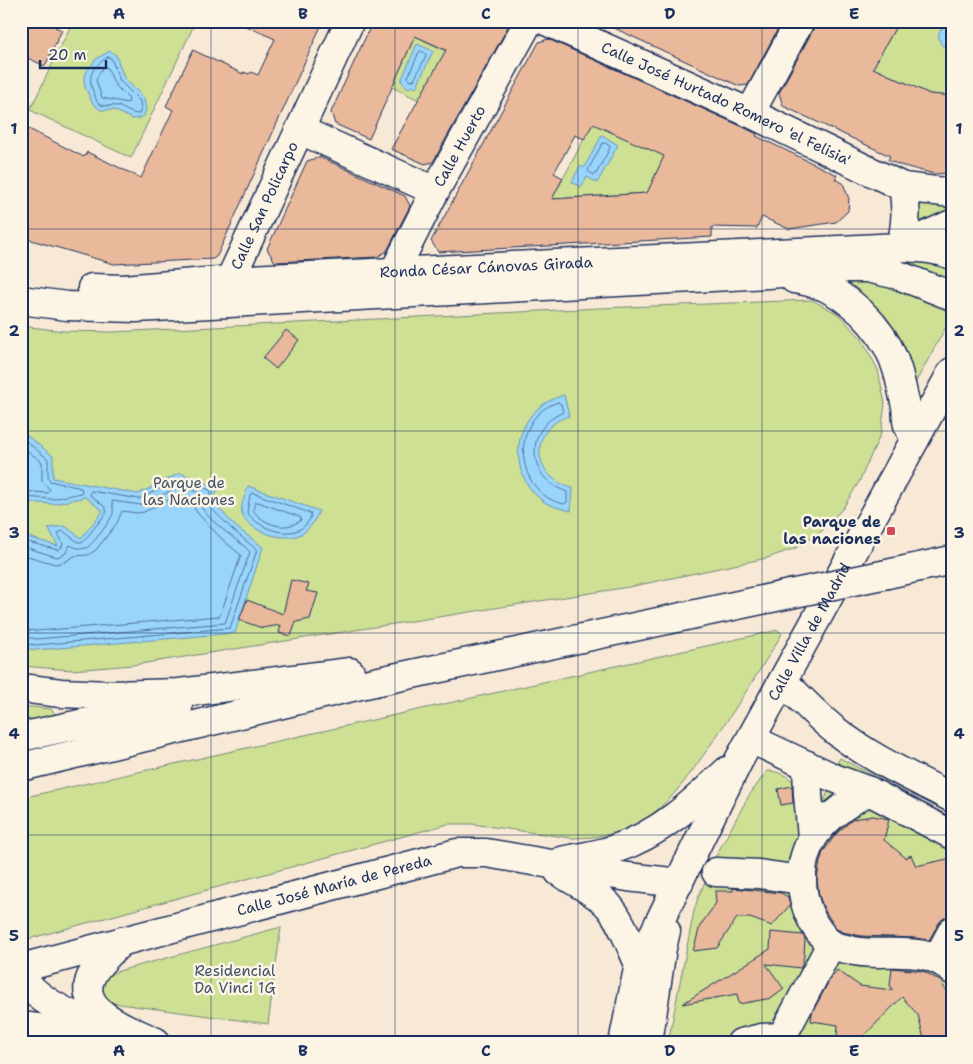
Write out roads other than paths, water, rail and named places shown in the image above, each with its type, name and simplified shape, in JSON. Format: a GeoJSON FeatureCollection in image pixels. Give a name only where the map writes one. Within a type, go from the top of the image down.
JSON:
{"type":"FeatureCollection","features":[{"type":"Feature","properties":{"kind":"main road","name":"Calle San Policarpo"},"geometry":{"type":"LineString","coordinates":[[230,280],[350,21]]}},
{"type":"Feature","properties":{"kind":"main road","name":"Calle Huerto"},"geometry":{"type":"LineString","coordinates":[[394,272],[529,21]]}},
{"type":"Feature","properties":{"kind":"main road","name":"Calle José Hurtado Romero 'el Felisia'"},"geometry":{"type":"LineString","coordinates":[[546,21],[750,113],[903,187],[952,193]]}},
{"type":"Feature","properties":{"kind":"main road"},"geometry":{"type":"LineString","coordinates":[[750,113],[800,21]]}},
{"type":"Feature","properties":{"kind":"main road","name":"Calle San Policarpo"},"geometry":{"type":"LineString","coordinates":[[300,130],[436,191]]}},
{"type":"Feature","properties":{"kind":"main road"},"geometry":{"type":"LineString","coordinates":[[900,247],[905,233],[907,217],[903,187]]}},
{"type":"Feature","properties":{"kind":"main road"},"geometry":{"type":"LineString","coordinates":[[900,247],[952,224]]}},
{"type":"Feature","properties":{"kind":"main road","name":"Ronda César Cánovas Girada"},"geometry":{"type":"LineString","coordinates":[[21,281],[58,286],[123,289],[230,280],[900,247],[924,248],[952,255]]}},
{"type":"Feature","properties":{"kind":"main road","name":"Ronda César Cánovas Girada"},"geometry":{"type":"LineString","coordinates":[[21,300],[67,306],[136,308],[849,268],[867,268],[898,275],[952,296]]}},
{"type":"Feature","properties":{"kind":"main road","name":"Ronda César Cánovas Girada"},"geometry":{"type":"LineString","coordinates":[[768,274],[814,283],[827,288],[863,314],[878,331],[898,371],[906,406],[907,424],[915,439]]}},
{"type":"Feature","properties":{"kind":"main road","name":"Calle Villa de Madrid"},"geometry":{"type":"LineString","coordinates":[[679,883],[745,750],[952,372]]}},
{"type":"Feature","properties":{"kind":"main road"},"geometry":{"type":"LineString","coordinates":[[21,767],[365,684],[952,560]]}},
{"type":"Feature","properties":{"kind":"main road"},"geometry":{"type":"LineString","coordinates":[[21,688],[100,695],[179,693],[503,654]]}},
{"type":"Feature","properties":{"kind":"main road"},"geometry":{"type":"LineString","coordinates":[[782,681],[819,717],[855,745],[952,798]]}},
{"type":"Feature","properties":{"kind":"main road"},"geometry":{"type":"LineString","coordinates":[[21,737],[112,717],[365,684]]}},
{"type":"Feature","properties":{"kind":"main road"},"geometry":{"type":"LineString","coordinates":[[546,864],[613,850],[644,837],[673,818],[745,750],[807,765],[869,791],[952,835]]}},
{"type":"Feature","properties":{"kind":"main road"},"geometry":{"type":"LineString","coordinates":[[807,765],[812,836]]}},
{"type":"Feature","properties":{"kind":"main road"},"geometry":{"type":"LineString","coordinates":[[869,791],[836,811],[812,836],[806,850],[801,880],[809,915],[819,931],[831,944],[865,952],[910,952],[923,954],[944,964],[952,931]]}},
{"type":"Feature","properties":{"kind":"main road","name":"Calle José María de Pereda"},"geometry":{"type":"LineString","coordinates":[[21,968],[450,854],[486,853],[628,877],[679,883]]}},
{"type":"Feature","properties":{"kind":"main road","name":"Calle José María de Pereda"},"geometry":{"type":"LineString","coordinates":[[546,864],[582,885],[609,906],[624,931],[639,964]]}},
{"type":"Feature","properties":{"kind":"main road"},"geometry":{"type":"LineString","coordinates":[[716,872],[759,874],[801,880]]}},
{"type":"Feature","properties":{"kind":"main road"},"geometry":{"type":"LineString","coordinates":[[623,1043],[639,964],[679,883]]}},
{"type":"Feature","properties":{"kind":"main road"},"geometry":{"type":"LineString","coordinates":[[648,1043],[662,948],[679,883]]}},
{"type":"Feature","properties":{"kind":"main road"},"geometry":{"type":"LineString","coordinates":[[122,941],[94,972],[89,982],[88,990],[94,1006],[144,1041]]}},
{"type":"Feature","properties":{"kind":"main road"},"geometry":{"type":"LineString","coordinates":[[741,1043],[761,1038],[783,1040],[831,944]]}},
{"type":"Feature","properties":{"kind":"main road"},"geometry":{"type":"LineString","coordinates":[[21,975],[28,985],[58,1007],[98,1026],[144,1041]]}},
{"type":"Feature","properties":{"kind":"main road"},"geometry":{"type":"LineString","coordinates":[[21,1007],[36,1020],[53,1030]]}},
{"type":"Feature","properties":{"kind":"main road"},"geometry":{"type":"LineString","coordinates":[[21,1026],[162,1043]]}},
{"type":"Feature","properties":{"kind":"water"},"geometry":{"type":"Polygon","coordinates":[[[949,21],[952,21],[952,50],[943,46],[939,39],[939,33],[949,21]]]}},
{"type":"Feature","properties":{"kind":"water"},"geometry":{"type":"Polygon","coordinates":[[[417,44],[433,51],[416,88],[412,86],[408,88],[401,81],[417,44]]]}},
{"type":"Feature","properties":{"kind":"water"},"geometry":{"type":"Polygon","coordinates":[[[110,51],[116,55],[124,78],[144,98],[146,110],[144,116],[140,118],[132,119],[114,110],[101,110],[93,104],[85,87],[84,79],[87,71],[96,59],[110,51]]]}},
{"type":"Feature","properties":{"kind":"water"},"geometry":{"type":"Polygon","coordinates":[[[602,135],[618,145],[597,183],[587,177],[581,187],[572,182],[580,166],[584,168],[602,135]]]}},
{"type":"Feature","properties":{"kind":"water"},"geometry":{"type":"Polygon","coordinates":[[[564,395],[569,416],[556,422],[546,431],[541,441],[540,453],[542,464],[549,474],[559,483],[573,488],[571,511],[546,503],[535,494],[526,483],[521,470],[519,456],[519,442],[523,429],[530,417],[545,403],[564,395]]]}},
{"type":"Feature","properties":{"kind":"water"},"geometry":{"type":"Polygon","coordinates":[[[21,431],[53,456],[53,478],[138,494],[180,473],[219,488],[212,501],[236,527],[263,547],[235,633],[35,650],[21,647],[21,535],[58,546],[48,528],[65,526],[81,538],[103,511],[85,497],[54,504],[21,502],[21,431]]]}},
{"type":"Feature","properties":{"kind":"water"},"geometry":{"type":"Polygon","coordinates":[[[248,486],[319,511],[306,531],[299,535],[284,537],[266,533],[251,525],[242,513],[242,503],[248,486]]]}},
{"type":"Feature","properties":{"kind":"place","name":"Parque de las naciones"},"geometry":{"type":"Point","coordinates":[891,531]}},
{"type":"Feature","properties":{"kind":"park label","name":"Parque de las Naciones"},"geometry":{"type":"Point","coordinates":[189,492]}},
{"type":"Feature","properties":{"kind":"park label","name":"Residencial Da Vinci 1G"},"geometry":{"type":"Point","coordinates":[235,980]}}]}
